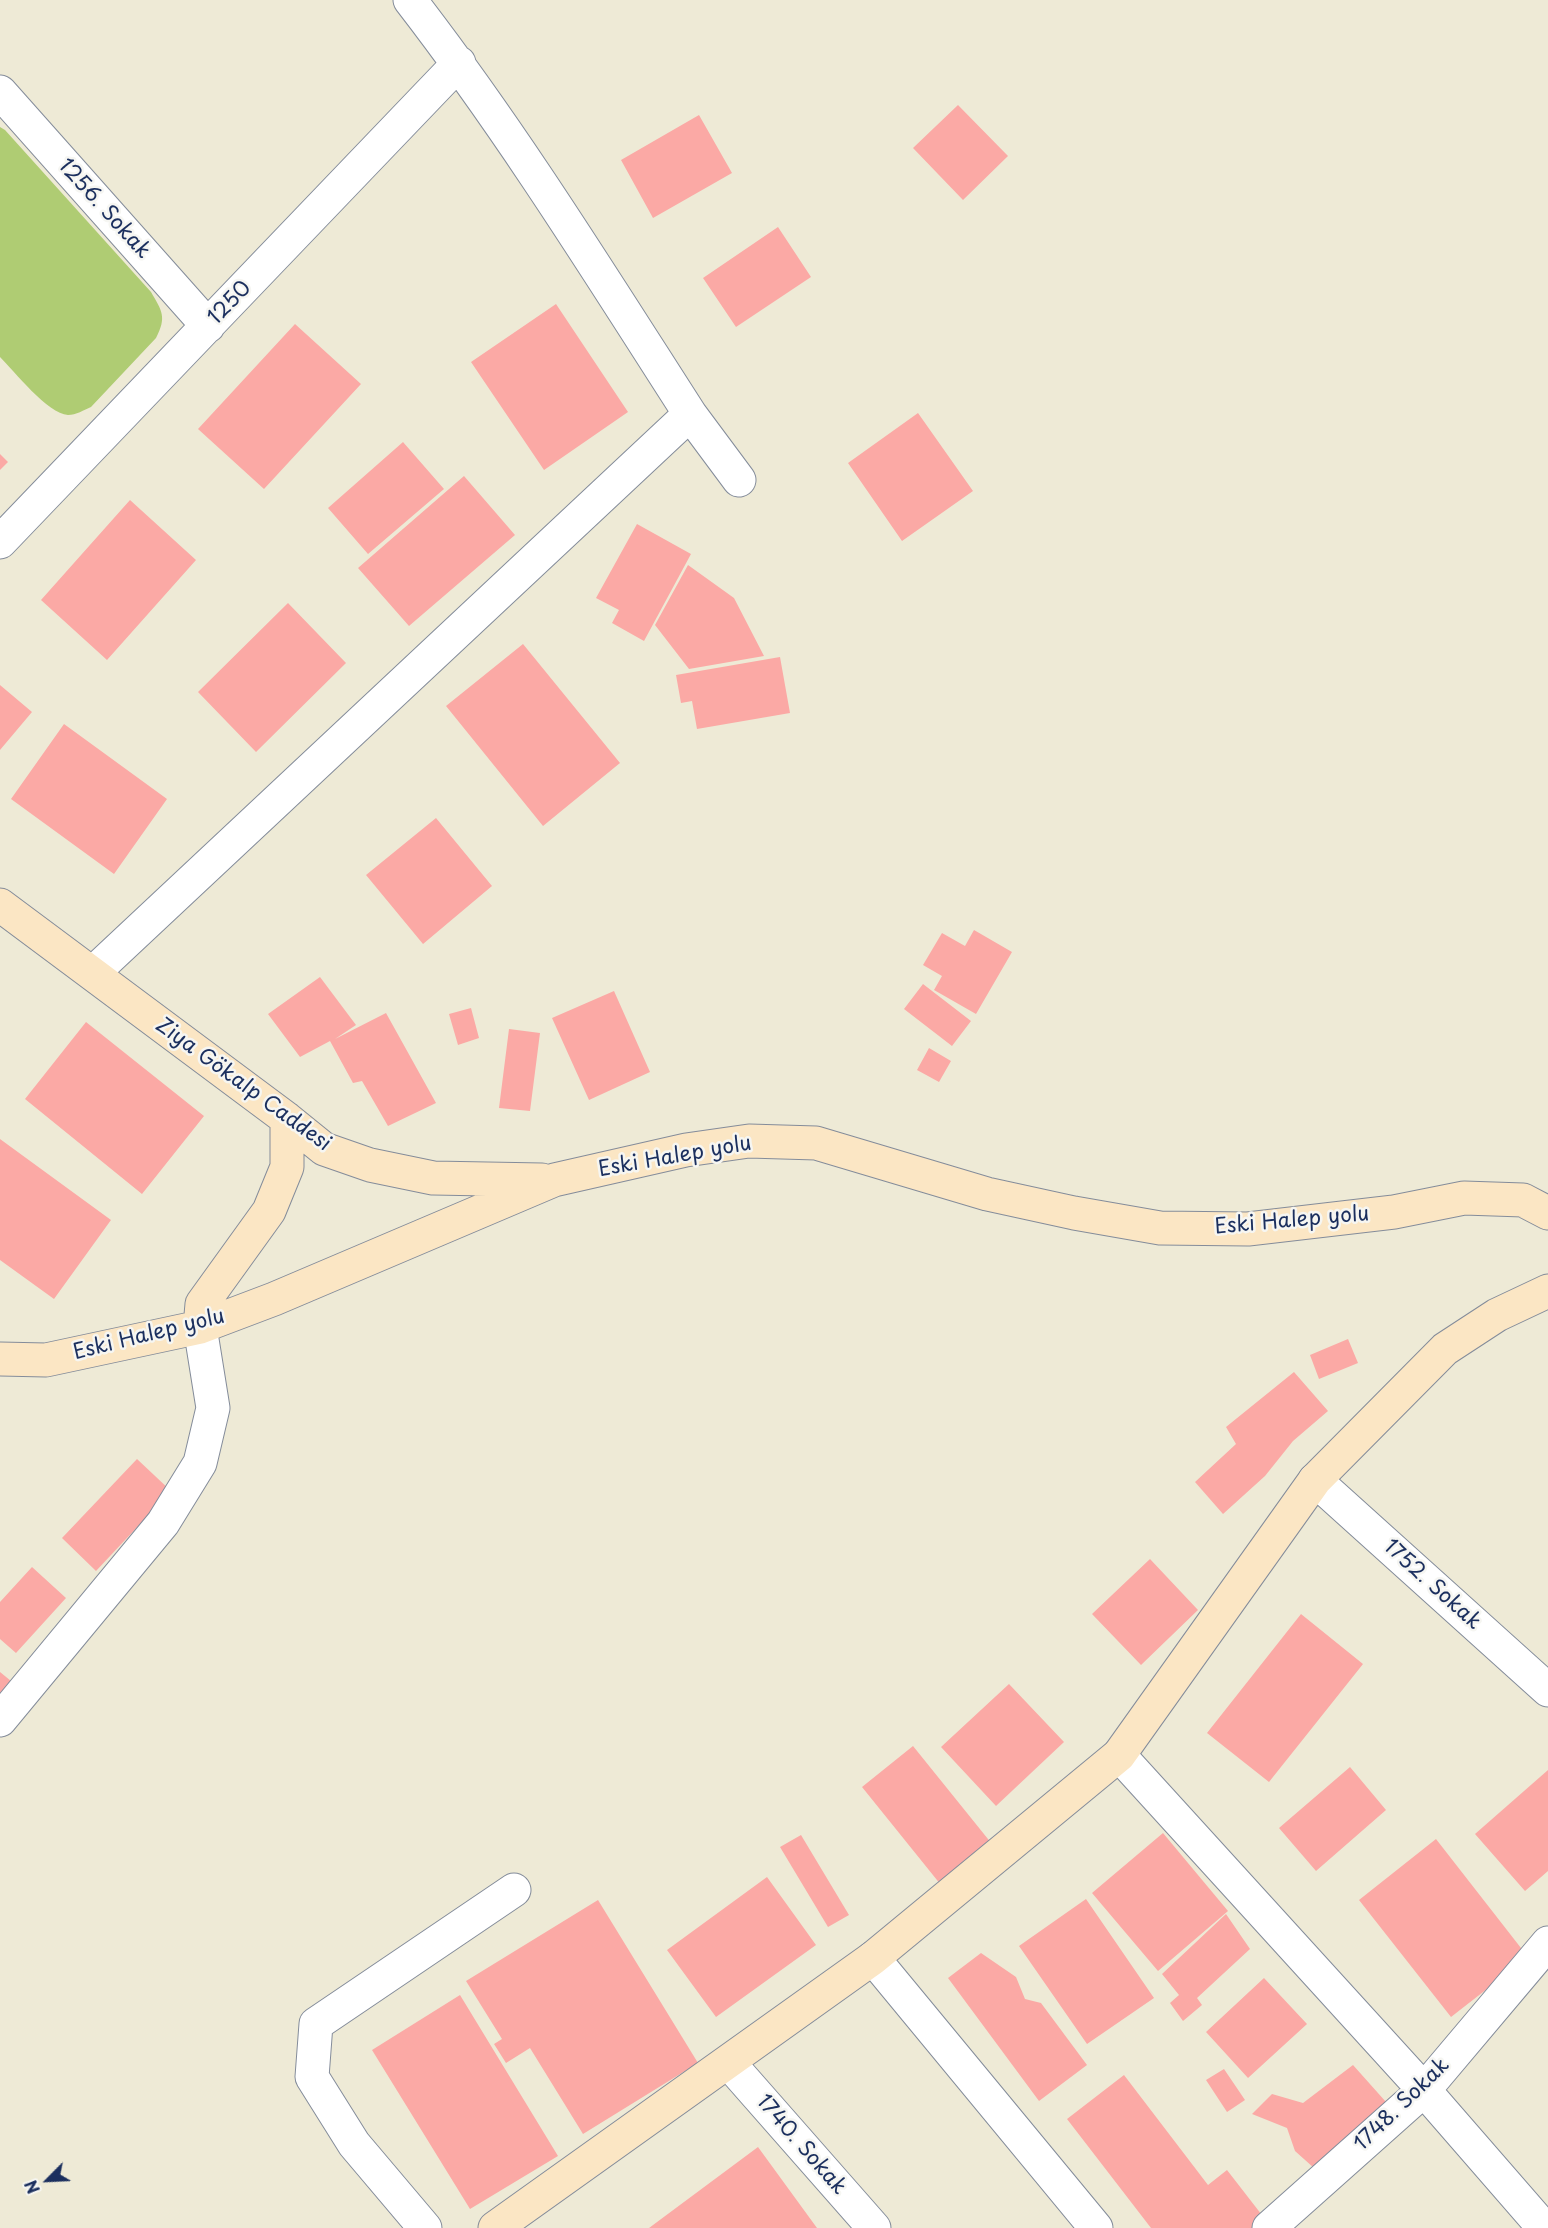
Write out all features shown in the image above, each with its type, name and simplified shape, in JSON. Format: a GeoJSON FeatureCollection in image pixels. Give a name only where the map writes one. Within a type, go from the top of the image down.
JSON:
{"type":"FeatureCollection","features":[{"type":"Feature","properties":{"kind":"street"},"geometry":{"type":"LineString","coordinates":[[410,0],[459,63],[558,207],[690,414],[739,480]]}},
{"type":"Feature","properties":{"kind":"street","name":"1250"},"geometry":{"type":"LineString","coordinates":[[0,542],[459,63]]}},
{"type":"Feature","properties":{"kind":"street","name":"1256. Sokak"},"geometry":{"type":"LineString","coordinates":[[0,92],[208,326]]}},
{"type":"Feature","properties":{"kind":"street"},"geometry":{"type":"LineString","coordinates":[[93,973],[690,414]]}},
{"type":"Feature","properties":{"kind":"street","name":"Ziya Gökalp Caddesi"},"geometry":{"type":"LineString","coordinates":[[0,905],[324,1149],[370,1165],[433,1178],[555,1180]]}},
{"type":"Feature","properties":{"kind":"street"},"geometry":{"type":"LineString","coordinates":[[0,1720],[163,1523],[200,1463],[213,1408],[200,1327],[202,1304],[269,1211],[287,1167],[287,1119]]}},
{"type":"Feature","properties":{"kind":"street","name":"Eski Halep yolu"},"geometry":{"type":"LineString","coordinates":[[0,1359],[46,1360],[200,1327],[274,1299],[555,1180],[686,1150],[749,1141],[816,1143],[987,1194],[1074,1213],[1160,1228],[1248,1228],[1394,1212],[1464,1198],[1523,1200],[1548,1213]]}},
{"type":"Feature","properties":{"kind":"street"},"geometry":{"type":"LineString","coordinates":[[495,2228],[873,1958],[1119,1755],[1315,1480],[1445,1349],[1497,1315],[1548,1291]]}},
{"type":"Feature","properties":{"kind":"street","name":"1752. Sokak"},"geometry":{"type":"LineString","coordinates":[[1315,1480],[1548,1690]]}},
{"type":"Feature","properties":{"kind":"street"},"geometry":{"type":"LineString","coordinates":[[1119,1755],[1424,2090],[1544,2228]]}},
{"type":"Feature","properties":{"kind":"street"},"geometry":{"type":"LineString","coordinates":[[425,2228],[354,2144],[312,2077],[316,2024],[514,1890]]}},
{"type":"Feature","properties":{"kind":"street","name":"1748. Sokak"},"geometry":{"type":"LineString","coordinates":[[1269,2228],[1424,2090],[1548,1943]]}},
{"type":"Feature","properties":{"kind":"street"},"geometry":{"type":"LineString","coordinates":[[873,1958],[1096,2228]]}},
{"type":"Feature","properties":{"kind":"street","name":"1740. Sokak"},"geometry":{"type":"LineString","coordinates":[[729,2063],[874,2228]]}},
{"type":"Feature","properties":{"kind":"green space"},"geometry":{"type":"Polygon","coordinates":[[[0,127],[151,292],[162,314],[156,338],[91,407],[74,414],[60,413],[41,400],[0,357],[0,127]]]}},
{"type":"Feature","properties":{"kind":"building"},"geometry":{"type":"Polygon","coordinates":[[[958,105],[1008,156],[963,200],[913,148],[958,105]]]}},
{"type":"Feature","properties":{"kind":"building"},"geometry":{"type":"Polygon","coordinates":[[[699,115],[732,173],[653,218],[621,160],[699,115]]]}},
{"type":"Feature","properties":{"kind":"building"},"geometry":{"type":"Polygon","coordinates":[[[778,227],[811,277],[736,327],[703,278],[778,227]]]}},
{"type":"Feature","properties":{"kind":"building"},"geometry":{"type":"Polygon","coordinates":[[[556,304],[628,412],[544,470],[471,362],[556,304]]]}},
{"type":"Feature","properties":{"kind":"building"},"geometry":{"type":"Polygon","coordinates":[[[295,324],[361,384],[264,489],[198,429],[295,324]]]}},
{"type":"Feature","properties":{"kind":"building"},"geometry":{"type":"Polygon","coordinates":[[[918,413],[973,491],[902,541],[848,463],[918,413]]]}},
{"type":"Feature","properties":{"kind":"building"},"geometry":{"type":"Polygon","coordinates":[[[403,442],[444,489],[368,554],[328,508],[403,442]]]}},
{"type":"Feature","properties":{"kind":"building"},"geometry":{"type":"Polygon","coordinates":[[[0,454],[8,462],[0,470],[0,454]]]}},
{"type":"Feature","properties":{"kind":"building"},"geometry":{"type":"Polygon","coordinates":[[[464,476],[515,535],[409,626],[358,568],[464,476]]]}},
{"type":"Feature","properties":{"kind":"building"},"geometry":{"type":"Polygon","coordinates":[[[130,500],[196,560],[107,660],[41,600],[130,500]]]}},
{"type":"Feature","properties":{"kind":"building"},"geometry":{"type":"Polygon","coordinates":[[[637,524],[691,554],[644,641],[612,623],[619,610],[596,598],[637,524]]]}},
{"type":"Feature","properties":{"kind":"building"},"geometry":{"type":"Polygon","coordinates":[[[688,565],[734,598],[764,656],[689,669],[655,625],[688,565]]]}},
{"type":"Feature","properties":{"kind":"building"},"geometry":{"type":"Polygon","coordinates":[[[288,603],[346,663],[256,752],[198,692],[288,603]]]}},
{"type":"Feature","properties":{"kind":"building"},"geometry":{"type":"Polygon","coordinates":[[[523,644],[620,763],[543,826],[446,706],[523,644]]]}},
{"type":"Feature","properties":{"kind":"building"},"geometry":{"type":"Polygon","coordinates":[[[780,657],[790,713],[697,729],[692,701],[681,703],[676,675],[780,657]]]}},
{"type":"Feature","properties":{"kind":"building"},"geometry":{"type":"Polygon","coordinates":[[[0,685],[32,712],[0,750],[0,685]]]}},
{"type":"Feature","properties":{"kind":"building"},"geometry":{"type":"Polygon","coordinates":[[[64,724],[167,799],[114,874],[11,799],[64,724]]]}},
{"type":"Feature","properties":{"kind":"building"},"geometry":{"type":"Polygon","coordinates":[[[436,818],[492,886],[423,944],[366,875],[436,818]]]}},
{"type":"Feature","properties":{"kind":"building"},"geometry":{"type":"Polygon","coordinates":[[[974,930],[1012,952],[976,1014],[934,990],[942,976],[923,965],[942,933],[965,946],[974,930]]]}},
{"type":"Feature","properties":{"kind":"building"},"geometry":{"type":"Polygon","coordinates":[[[320,977],[356,1025],[335,1039],[386,1013],[436,1103],[388,1126],[362,1081],[353,1083],[330,1041],[300,1057],[268,1014],[320,977]]]}},
{"type":"Feature","properties":{"kind":"building"},"geometry":{"type":"Polygon","coordinates":[[[923,984],[971,1021],[952,1046],[904,1009],[923,984]]]}},
{"type":"Feature","properties":{"kind":"building"},"geometry":{"type":"Polygon","coordinates":[[[614,991],[650,1072],[589,1100],[552,1018],[614,991]]]}},
{"type":"Feature","properties":{"kind":"building"},"geometry":{"type":"Polygon","coordinates":[[[471,1008],[479,1038],[458,1045],[449,1014],[471,1008]]]}},
{"type":"Feature","properties":{"kind":"building"},"geometry":{"type":"Polygon","coordinates":[[[86,1022],[204,1116],[142,1194],[25,1099],[86,1022]]]}},
{"type":"Feature","properties":{"kind":"building"},"geometry":{"type":"Polygon","coordinates":[[[509,1029],[540,1033],[530,1111],[499,1108],[509,1029]]]}},
{"type":"Feature","properties":{"kind":"building"},"geometry":{"type":"Polygon","coordinates":[[[929,1048],[951,1061],[939,1082],[917,1070],[929,1048]]]}},
{"type":"Feature","properties":{"kind":"building"},"geometry":{"type":"Polygon","coordinates":[[[0,1139],[111,1220],[54,1299],[0,1260],[0,1139]]]}},
{"type":"Feature","properties":{"kind":"building"},"geometry":{"type":"Polygon","coordinates":[[[1348,1339],[1358,1363],[1319,1379],[1310,1355],[1348,1339]]]}},
{"type":"Feature","properties":{"kind":"building"},"geometry":{"type":"Polygon","coordinates":[[[1294,1372],[1328,1411],[1293,1441],[1265,1476],[1223,1514],[1195,1482],[1236,1444],[1226,1427],[1294,1372]]]}},
{"type":"Feature","properties":{"kind":"building"},"geometry":{"type":"Polygon","coordinates":[[[137,1459],[171,1491],[96,1571],[62,1538],[137,1459]]]}},
{"type":"Feature","properties":{"kind":"building"},"geometry":{"type":"Polygon","coordinates":[[[1150,1559],[1198,1610],[1141,1665],[1092,1614],[1150,1559]]]}},
{"type":"Feature","properties":{"kind":"building"},"geometry":{"type":"Polygon","coordinates":[[[32,1567],[66,1598],[16,1653],[0,1639],[0,1602],[32,1567]]]}},
{"type":"Feature","properties":{"kind":"building"},"geometry":{"type":"Polygon","coordinates":[[[1301,1614],[1363,1664],[1269,1782],[1207,1733],[1301,1614]]]}},
{"type":"Feature","properties":{"kind":"building"},"geometry":{"type":"Polygon","coordinates":[[[0,1672],[11,1681],[0,1693],[0,1672]]]}},
{"type":"Feature","properties":{"kind":"building"},"geometry":{"type":"Polygon","coordinates":[[[1009,1684],[1064,1742],[996,1806],[941,1747],[1009,1684]]]}},
{"type":"Feature","properties":{"kind":"building"},"geometry":{"type":"Polygon","coordinates":[[[913,1746],[992,1844],[941,1885],[862,1787],[913,1746]]]}},
{"type":"Feature","properties":{"kind":"building"},"geometry":{"type":"Polygon","coordinates":[[[1350,1767],[1386,1810],[1316,1871],[1279,1828],[1350,1767]]]}},
{"type":"Feature","properties":{"kind":"building"},"geometry":{"type":"Polygon","coordinates":[[[1548,1770],[1548,1871],[1525,1891],[1475,1834],[1548,1770]]]}},
{"type":"Feature","properties":{"kind":"building"},"geometry":{"type":"Polygon","coordinates":[[[1163,1833],[1228,1911],[1158,1971],[1092,1893],[1163,1833]]]}},
{"type":"Feature","properties":{"kind":"building"},"geometry":{"type":"Polygon","coordinates":[[[801,1835],[849,1915],[828,1927],[780,1847],[801,1835]]]}},
{"type":"Feature","properties":{"kind":"building"},"geometry":{"type":"Polygon","coordinates":[[[1436,1839],[1528,1957],[1451,2017],[1359,1900],[1436,1839]]]}},
{"type":"Feature","properties":{"kind":"building"},"geometry":{"type":"Polygon","coordinates":[[[767,1877],[816,1945],[716,2017],[667,1950],[767,1877]]]}},
{"type":"Feature","properties":{"kind":"building"},"geometry":{"type":"Polygon","coordinates":[[[1086,1899],[1154,1998],[1087,2044],[1019,1946],[1086,1899]]]}},
{"type":"Feature","properties":{"kind":"building"},"geometry":{"type":"Polygon","coordinates":[[[598,1900],[698,2063],[583,2134],[530,2048],[506,2063],[494,2044],[502,2039],[466,1981],[598,1900]]]}},
{"type":"Feature","properties":{"kind":"building"},"geometry":{"type":"Polygon","coordinates":[[[1226,1914],[1250,1949],[1197,1998],[1202,2005],[1183,2021],[1170,2003],[1179,1995],[1162,1974],[1226,1914]]]}},
{"type":"Feature","properties":{"kind":"building"},"geometry":{"type":"Polygon","coordinates":[[[981,1953],[1016,1977],[1025,1999],[1041,2003],[1087,2065],[1039,2101],[948,1978],[981,1953]]]}},
{"type":"Feature","properties":{"kind":"building"},"geometry":{"type":"Polygon","coordinates":[[[1264,1978],[1307,2024],[1248,2078],[1206,2032],[1264,1978]]]}},
{"type":"Feature","properties":{"kind":"building"},"geometry":{"type":"Polygon","coordinates":[[[460,1995],[558,2156],[470,2209],[372,2050],[460,1995]]]}},
{"type":"Feature","properties":{"kind":"building"},"geometry":{"type":"Polygon","coordinates":[[[1353,2065],[1386,2102],[1314,2168],[1295,2151],[1287,2128],[1252,2114],[1272,2094],[1303,2103],[1353,2065]]]}},
{"type":"Feature","properties":{"kind":"building"},"geometry":{"type":"Polygon","coordinates":[[[1224,2069],[1245,2100],[1227,2112],[1206,2080],[1224,2069]]]}},
{"type":"Feature","properties":{"kind":"building"},"geometry":{"type":"Polygon","coordinates":[[[1124,2075],[1208,2185],[1227,2170],[1265,2219],[1253,2228],[1151,2228],[1067,2119],[1124,2075]]]}},
{"type":"Feature","properties":{"kind":"building"},"geometry":{"type":"Polygon","coordinates":[[[758,2147],[817,2228],[649,2228],[758,2147]]]}}]}
